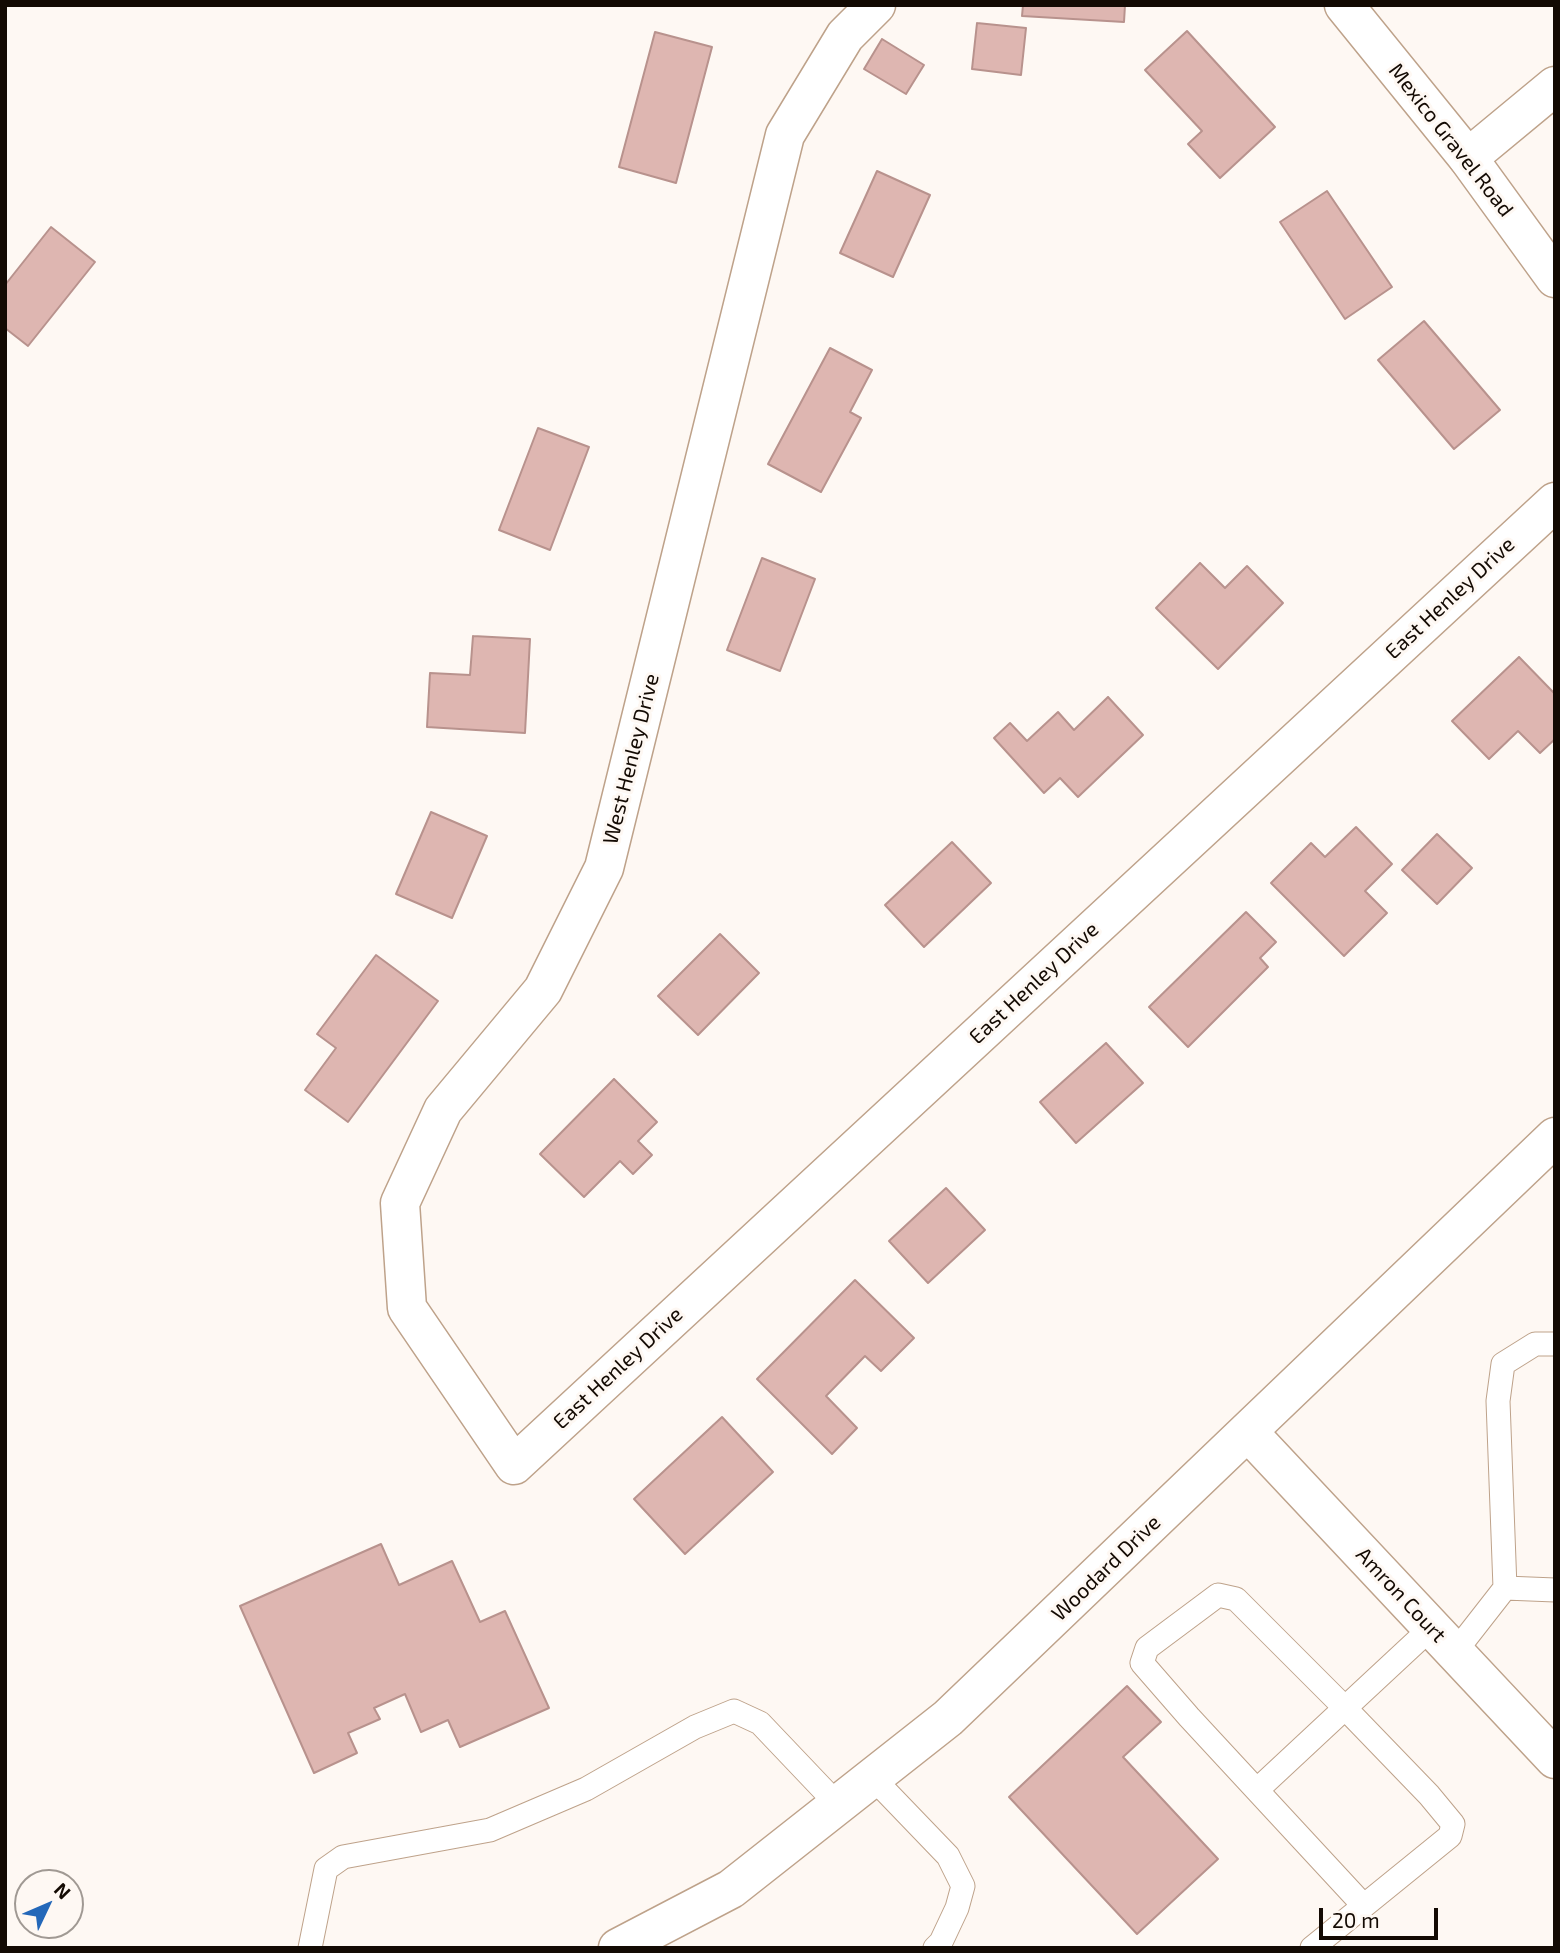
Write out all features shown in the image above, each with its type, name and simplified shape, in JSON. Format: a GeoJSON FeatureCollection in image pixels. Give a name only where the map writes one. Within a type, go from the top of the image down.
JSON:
{"type":"FeatureCollection","features":[{"type":"Feature","properties":{"kind":"street","name":"West Henley Drive"},"geometry":{"type":"LineString","coordinates":[[514,1465],[407,1308],[400,1203],[443,1110],[543,990],[604,868],[785,135],[845,36],[876,5]]}},
{"type":"Feature","properties":{"kind":"street","name":"Mexico Gravel Road"},"geometry":{"type":"LineString","coordinates":[[1344,5],[1468,158],[1555,278]]}},
{"type":"Feature","properties":{"kind":"street"},"geometry":{"type":"LineString","coordinates":[[1468,158],[1555,86]]}},
{"type":"Feature","properties":{"kind":"street","name":"East Henley Drive"},"geometry":{"type":"LineString","coordinates":[[514,1465],[1555,502]]}},
{"type":"Feature","properties":{"kind":"street","name":"Woodard Drive"},"geometry":{"type":"LineString","coordinates":[[618,1948],[731,1889],[948,1718],[1555,1137]]}},
{"type":"Feature","properties":{"kind":"street","name":"Amron Court"},"geometry":{"type":"LineString","coordinates":[[1248,1432],[1555,1759]]}},
{"type":"Feature","properties":{"kind":"lane"},"geometry":{"type":"LineString","coordinates":[[1505,1588],[1498,1401],[1503,1364],[1535,1344],[1555,1344]]}},
{"type":"Feature","properties":{"kind":"lane"},"geometry":{"type":"LineString","coordinates":[[1257,1790],[1345,1708],[1443,1640],[1505,1588],[1555,1591]]}},
{"type":"Feature","properties":{"kind":"lane"},"geometry":{"type":"LineString","coordinates":[[1312,1948],[1364,1906],[1450,1836],[1453,1824],[1429,1795],[1236,1599],[1218,1595],[1147,1648],[1142,1664],[1364,1906]]}},
{"type":"Feature","properties":{"kind":"lane"},"geometry":{"type":"LineString","coordinates":[[310,1948],[326,1869],[343,1857],[490,1830],[586,1789],[695,1727],[734,1712],[760,1723],[838,1805]]}},
{"type":"Feature","properties":{"kind":"lane"},"geometry":{"type":"LineString","coordinates":[[873,1778],[948,1856],[963,1886],[957,1908],[941,1942],[935,1948]]}},
{"type":"Feature","properties":{"kind":"building"},"geometry":{"type":"Polygon","coordinates":[[[1023,5],[1125,5],[1124,22],[1022,16],[1023,5]]]}},
{"type":"Feature","properties":{"kind":"building"},"geometry":{"type":"Polygon","coordinates":[[[977,23],[1026,28],[1021,75],[972,69],[977,23]]]}},
{"type":"Feature","properties":{"kind":"building"},"geometry":{"type":"Polygon","coordinates":[[[1187,31],[1275,127],[1220,178],[1188,144],[1202,131],[1145,70],[1187,31]]]}},
{"type":"Feature","properties":{"kind":"building"},"geometry":{"type":"Polygon","coordinates":[[[655,32],[712,47],[676,183],[619,167],[655,32]]]}},
{"type":"Feature","properties":{"kind":"building"},"geometry":{"type":"Polygon","coordinates":[[[882,39],[924,65],[906,94],[864,69],[882,39]]]}},
{"type":"Feature","properties":{"kind":"building"},"geometry":{"type":"Polygon","coordinates":[[[877,171],[930,195],[893,277],[840,253],[877,171]]]}},
{"type":"Feature","properties":{"kind":"building"},"geometry":{"type":"Polygon","coordinates":[[[1327,191],[1392,287],[1345,319],[1280,222],[1327,191]]]}},
{"type":"Feature","properties":{"kind":"building"},"geometry":{"type":"Polygon","coordinates":[[[51,227],[95,262],[28,346],[5,328],[5,285],[51,227]]]}},
{"type":"Feature","properties":{"kind":"building"},"geometry":{"type":"Polygon","coordinates":[[[1424,321],[1500,410],[1454,449],[1378,360],[1424,321]]]}},
{"type":"Feature","properties":{"kind":"building"},"geometry":{"type":"Polygon","coordinates":[[[830,348],[872,370],[850,412],[861,418],[821,492],[768,464],[830,348]]]}},
{"type":"Feature","properties":{"kind":"building"},"geometry":{"type":"Polygon","coordinates":[[[538,428],[589,447],[550,550],[499,530],[538,428]]]}},
{"type":"Feature","properties":{"kind":"building"},"geometry":{"type":"Polygon","coordinates":[[[762,558],[815,579],[780,671],[727,650],[762,558]]]}},
{"type":"Feature","properties":{"kind":"building"},"geometry":{"type":"Polygon","coordinates":[[[1200,563],[1225,588],[1247,566],[1283,603],[1218,669],[1156,608],[1200,563]]]}},
{"type":"Feature","properties":{"kind":"building"},"geometry":{"type":"Polygon","coordinates":[[[473,636],[530,639],[525,733],[427,727],[430,673],[470,675],[473,636]]]}},
{"type":"Feature","properties":{"kind":"building"},"geometry":{"type":"Polygon","coordinates":[[[1519,657],[1555,694],[1555,739],[1540,753],[1518,731],[1489,759],[1452,721],[1519,657]]]}},
{"type":"Feature","properties":{"kind":"building"},"geometry":{"type":"Polygon","coordinates":[[[1108,697],[1143,735],[1078,797],[1060,778],[1044,793],[994,738],[1010,723],[1027,741],[1058,712],[1074,730],[1108,697]]]}},
{"type":"Feature","properties":{"kind":"building"},"geometry":{"type":"Polygon","coordinates":[[[431,812],[487,836],[452,918],[396,894],[431,812]]]}},
{"type":"Feature","properties":{"kind":"building"},"geometry":{"type":"Polygon","coordinates":[[[1356,827],[1392,864],[1365,891],[1387,913],[1344,956],[1271,883],[1311,843],[1325,857],[1356,827]]]}},
{"type":"Feature","properties":{"kind":"building"},"geometry":{"type":"Polygon","coordinates":[[[1437,834],[1472,868],[1437,904],[1402,870],[1437,834]]]}},
{"type":"Feature","properties":{"kind":"building"},"geometry":{"type":"Polygon","coordinates":[[[952,842],[991,883],[924,947],[885,905],[952,842]]]}},
{"type":"Feature","properties":{"kind":"building"},"geometry":{"type":"Polygon","coordinates":[[[1246,912],[1276,942],[1260,958],[1268,967],[1188,1047],[1149,1007],[1246,912]]]}},
{"type":"Feature","properties":{"kind":"building"},"geometry":{"type":"Polygon","coordinates":[[[720,934],[759,973],[698,1035],[658,996],[720,934]]]}},
{"type":"Feature","properties":{"kind":"building"},"geometry":{"type":"Polygon","coordinates":[[[376,955],[438,1001],[348,1122],[305,1090],[336,1048],[317,1034],[376,955]]]}},
{"type":"Feature","properties":{"kind":"building"},"geometry":{"type":"Polygon","coordinates":[[[1106,1043],[1143,1083],[1076,1143],[1040,1102],[1106,1043]]]}},
{"type":"Feature","properties":{"kind":"building"},"geometry":{"type":"Polygon","coordinates":[[[614,1079],[657,1122],[638,1141],[652,1155],[633,1174],[620,1161],[584,1197],[540,1154],[614,1079]]]}},
{"type":"Feature","properties":{"kind":"building"},"geometry":{"type":"Polygon","coordinates":[[[946,1188],[985,1230],[928,1283],[889,1241],[946,1188]]]}},
{"type":"Feature","properties":{"kind":"building"},"geometry":{"type":"Polygon","coordinates":[[[855,1280],[914,1338],[881,1371],[865,1356],[826,1396],[857,1428],[832,1454],[757,1379],[855,1280]]]}},
{"type":"Feature","properties":{"kind":"building"},"geometry":{"type":"Polygon","coordinates":[[[722,1417],[773,1472],[685,1554],[634,1499],[722,1417]]]}},
{"type":"Feature","properties":{"kind":"building"},"geometry":{"type":"Polygon","coordinates":[[[381,1544],[399,1585],[452,1561],[480,1622],[505,1611],[549,1708],[460,1747],[448,1720],[421,1732],[405,1694],[374,1708],[380,1719],[348,1733],[357,1753],[314,1773],[240,1606],[381,1544]]]}},
{"type":"Feature","properties":{"kind":"building"},"geometry":{"type":"Polygon","coordinates":[[[1127,1686],[1161,1722],[1123,1757],[1218,1859],[1137,1934],[1009,1797],[1127,1686]]]}}]}
